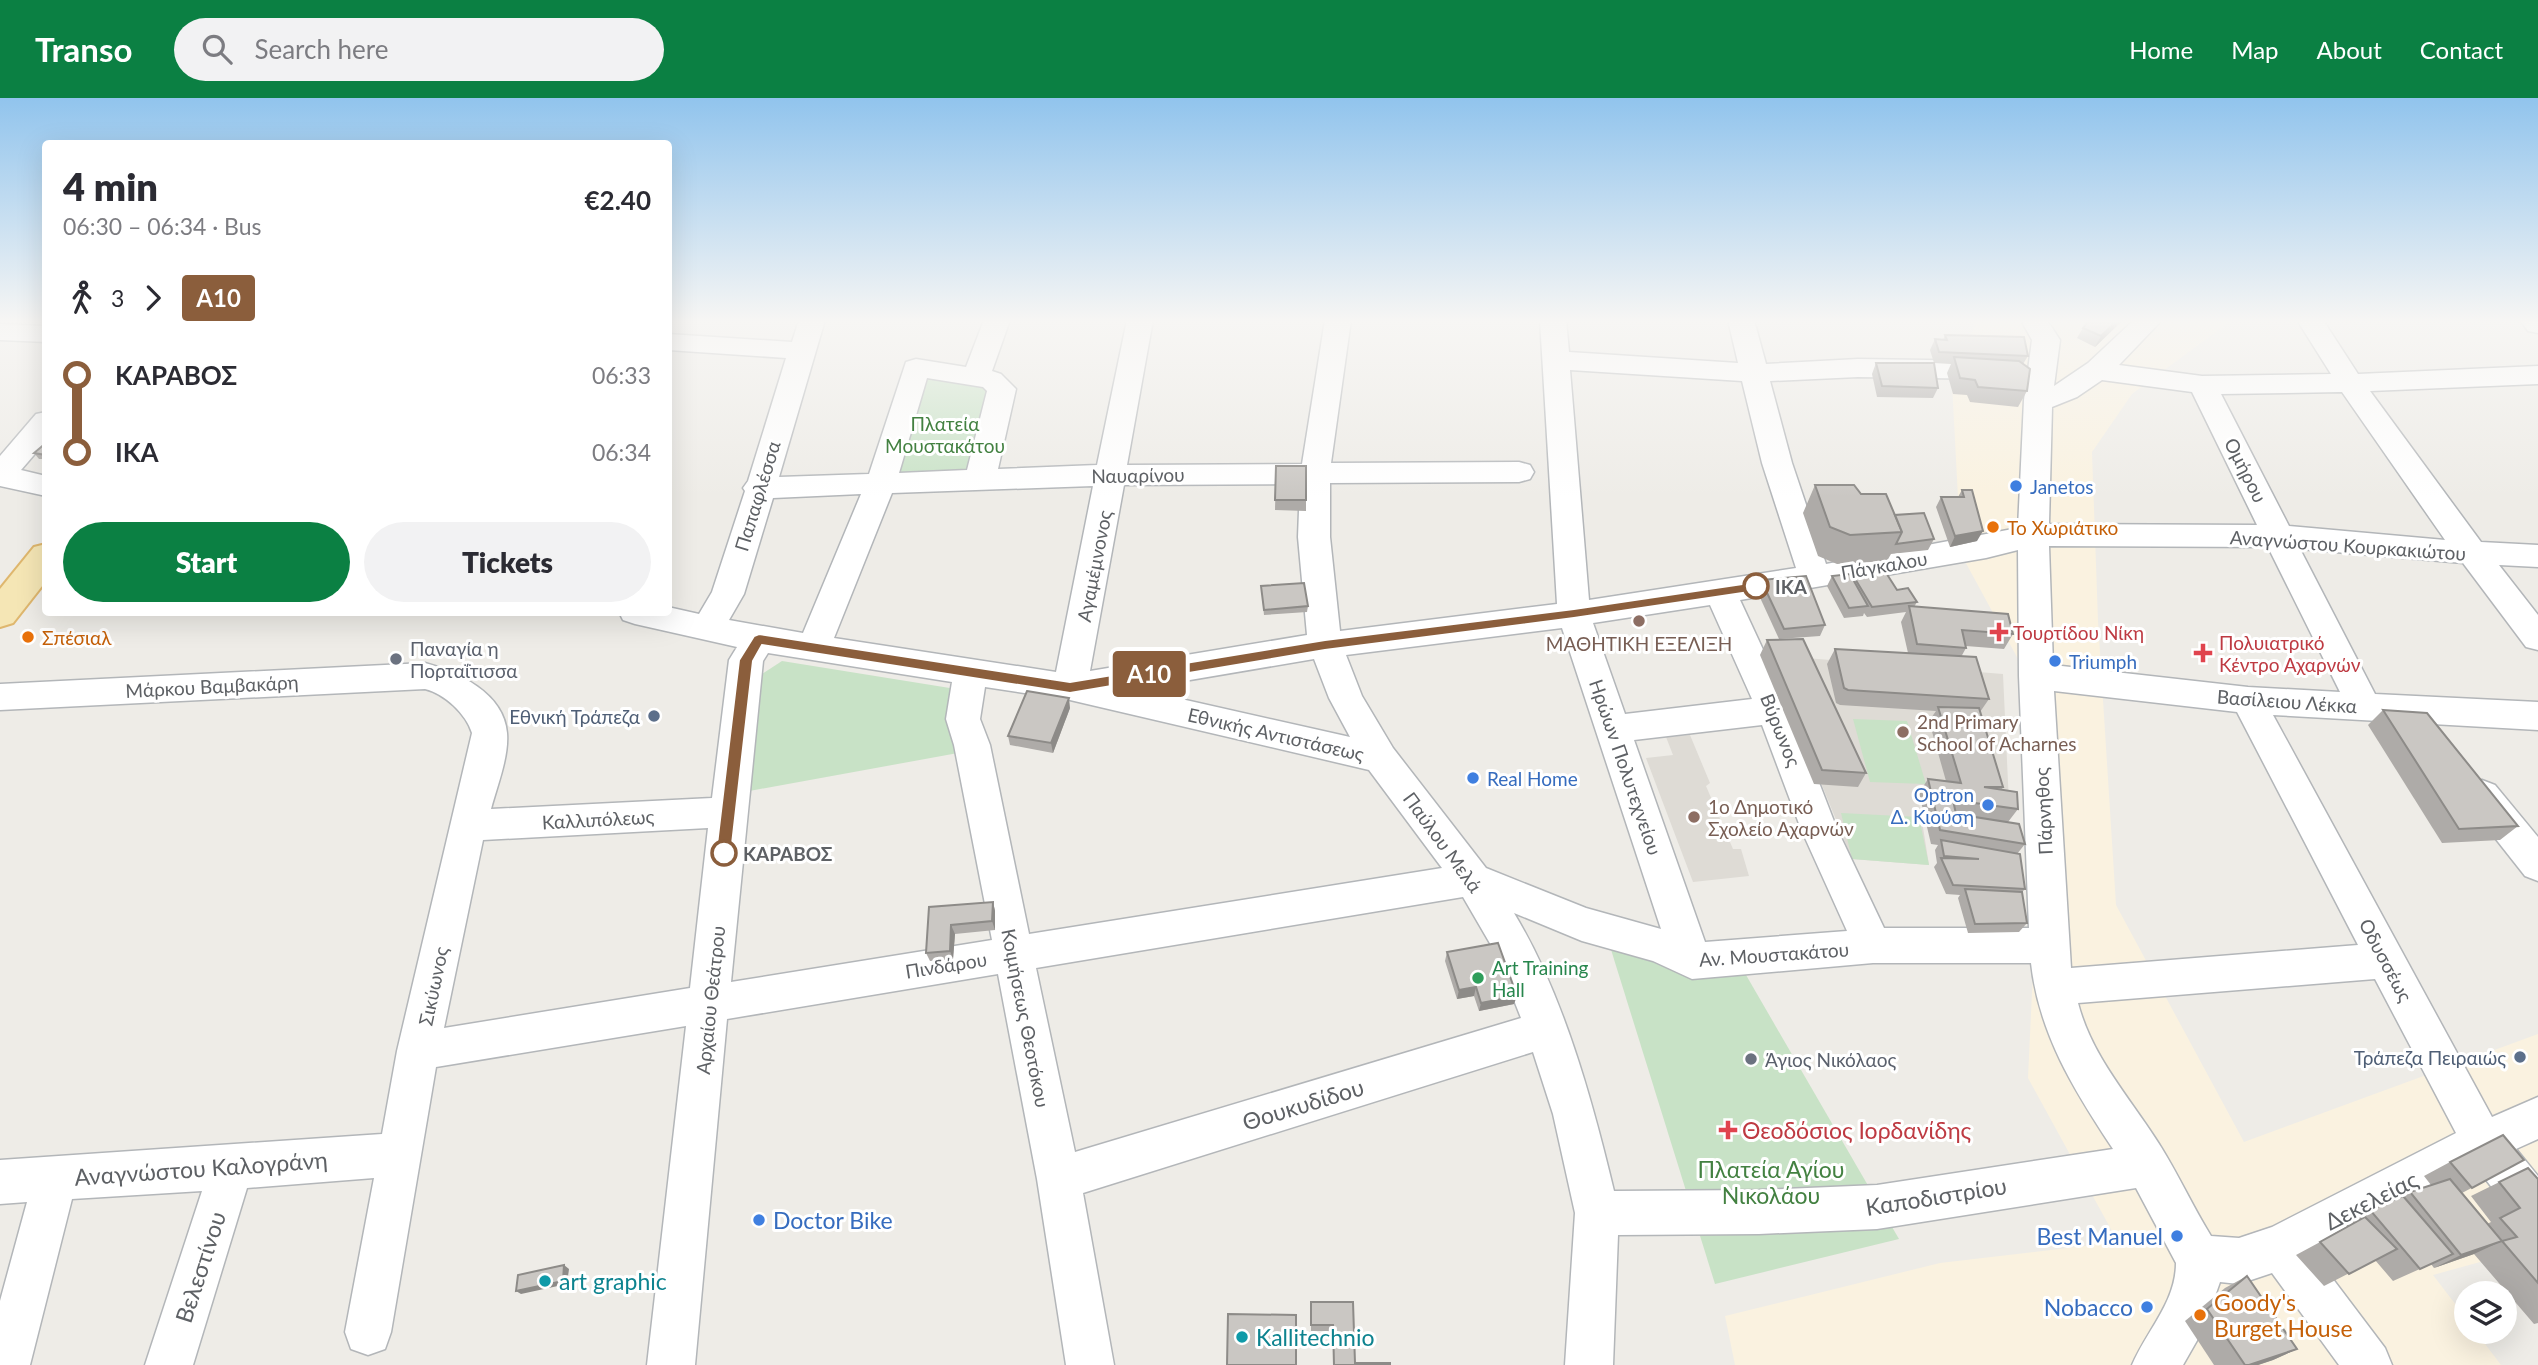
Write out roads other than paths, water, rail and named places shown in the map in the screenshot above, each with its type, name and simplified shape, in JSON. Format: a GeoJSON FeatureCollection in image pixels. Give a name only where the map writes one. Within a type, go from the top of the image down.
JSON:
{"type":"FeatureCollection","features":[{"type":"Feature","properties":{"kind":"main road"},"geometry":{"type":"LineString","coordinates":[[2,609],[42,560]]}},
{"type":"Feature","properties":{"kind":"street","name":"Παπαφλέσσα"},"geometry":{"type":"LineString","coordinates":[[707,628],[728,594],[758,488],[794,379]]}},
{"type":"Feature","properties":{"kind":"street"},"geometry":{"type":"LineString","coordinates":[[813,648],[881,484],[913,379]]}},
{"type":"Feature","properties":{"kind":"street"},"geometry":{"type":"LineString","coordinates":[[981,480],[1002,389],[987,379]]}},
{"type":"Feature","properties":{"kind":"street","name":"Αγαμέμνονος"},"geometry":{"type":"LineString","coordinates":[[1070,687],[1129,379]]}},
{"type":"Feature","properties":{"kind":"street","name":"Παύλου Μελά"},"geometry":{"type":"LineString","coordinates":[[1329,379],[1315,473],[1314,537],[1325,645],[1346,698],[1380,758],[1473,879],[1512,945],[1546,1029],[1574,1114],[1597,1213],[1590,1365]]}},
{"type":"Feature","properties":{"kind":"street","name":"Ηρώων Πολυτεχνείου"},"geometry":{"type":"LineString","coordinates":[[1556,379],[1574,614],[1692,961]]}},
{"type":"Feature","properties":{"kind":"street"},"geometry":{"type":"LineString","coordinates":[[1755,379],[1777,463],[1815,577]]}},
{"type":"Feature","properties":{"kind":"street"},"geometry":{"type":"LineString","coordinates":[[2021,379],[2040,387],[2052,400],[2086,379]]}},
{"type":"Feature","properties":{"kind":"street","name":"Πάρνηθος"},"geometry":{"type":"LineString","coordinates":[[2041,379],[2033,535],[2036,676],[2049,946],[2054,987],[2061,1017],[2073,1047],[2147,1165],[2191,1245]]}},
{"type":"Feature","properties":{"kind":"street"},"geometry":{"type":"LineString","coordinates":[[2159,379],[2202,385],[2441,379]]}},
{"type":"Feature","properties":{"kind":"street"},"geometry":{"type":"LineString","coordinates":[[2347,379],[2471,554],[2538,639]]}},
{"type":"Feature","properties":{"kind":"street","name":"Ομήρου"},"geometry":{"type":"LineString","coordinates":[[2202,385],[2364,706]]}},
{"type":"Feature","properties":{"kind":"street"},"geometry":{"type":"LineString","coordinates":[[4,477],[42,426]]}},
{"type":"Feature","properties":{"kind":"street"},"geometry":{"type":"LineString","coordinates":[[4,477],[27,458],[42,454]]}},
{"type":"Feature","properties":{"kind":"street","name":"Ναυαρίνου"},"geometry":{"type":"LineString","coordinates":[[758,488],[1112,475],[1518,472]]}},
{"type":"Feature","properties":{"kind":"street"},"geometry":{"type":"LineString","coordinates":[[4,477],[42,485]]}},
{"type":"Feature","properties":{"kind":"street","name":"Πάγκαλου"},"geometry":{"type":"LineString","coordinates":[[1070,687],[1325,645],[1574,614],[1720,592],[1986,547],[2033,535]]}},
{"type":"Feature","properties":{"kind":"street","name":"Αναγνώστου Κουρκακιώτου"},"geometry":{"type":"LineString","coordinates":[[2033,535],[2280,536],[2471,554],[2538,556]]}},
{"type":"Feature","properties":{"kind":"street","name":"Βύρωνος"},"geometry":{"type":"LineString","coordinates":[[1720,592],[1774,710],[1819,829],[1873,946]]}},
{"type":"Feature","properties":{"kind":"street","name":"Εθνικής Αντιστάσεως"},"geometry":{"type":"LineString","coordinates":[[653,616],[759,639],[1070,687],[1380,758]]}},
{"type":"Feature","properties":{"kind":"street","name":"Αρχαίου Θεάτρου"},"geometry":{"type":"LineString","coordinates":[[671,1365],[710,1003],[727,812],[746,660],[759,639]]}},
{"type":"Feature","properties":{"kind":"street","name":"Κοιμήσεως Θεοτόκου"},"geometry":{"type":"LineString","coordinates":[[970,672],[963,719],[972,745],[1059,1179],[1090,1365]]}},
{"type":"Feature","properties":{"kind":"street","name":"Μάρκου Βαμβακάρη"},"geometry":{"type":"LineString","coordinates":[[0,697],[425,676]]}},
{"type":"Feature","properties":{"kind":"street","name":"Σικύωνος"},"geometry":{"type":"LineString","coordinates":[[368,1332],[418,1051],[468,825],[485,764],[489,733],[482,710],[444,681],[425,676]]}},
{"type":"Feature","properties":{"kind":"street","name":"Βασίλειου Λέκκα"},"geometry":{"type":"LineString","coordinates":[[2036,676],[2248,700],[2538,716]]}},
{"type":"Feature","properties":{"kind":"street","name":"Οδυσσέως"},"geometry":{"type":"LineString","coordinates":[[2248,700],[2483,1142],[2538,1211]]}},
{"type":"Feature","properties":{"kind":"street"},"geometry":{"type":"LineString","coordinates":[[1613,729],[1774,710]]}},
{"type":"Feature","properties":{"kind":"street"},"geometry":{"type":"LineString","coordinates":[[2413,710],[2438,741]]}},
{"type":"Feature","properties":{"kind":"street"},"geometry":{"type":"LineString","coordinates":[[2463,772],[2538,865]]}},
{"type":"Feature","properties":{"kind":"street","name":"Καλλιπόλεως"},"geometry":{"type":"LineString","coordinates":[[468,825],[727,812]]}},
{"type":"Feature","properties":{"kind":"street","name":"Πινδάρου"},"geometry":{"type":"LineString","coordinates":[[418,1051],[1473,879]]}},
{"type":"Feature","properties":{"kind":"street","name":"Αν. Μουστακάτου"},"geometry":{"type":"LineString","coordinates":[[1473,879],[1581,924],[1662,946],[1692,961],[1873,946],[2049,946]]}},
{"type":"Feature","properties":{"kind":"street"},"geometry":{"type":"LineString","coordinates":[[2054,987],[2387,960]]}},
{"type":"Feature","properties":{"kind":"street","name":"Θουκυδίδου"},"geometry":{"type":"LineString","coordinates":[[1059,1179],[1546,1029]]}},
{"type":"Feature","properties":{"kind":"street","name":"Δεκελείας"},"geometry":{"type":"LineString","coordinates":[[2191,1245],[2239,1261],[2281,1247],[2483,1142],[2538,1118]]}},
{"type":"Feature","properties":{"kind":"street","name":"Αναγνώστου Καλογράνη"},"geometry":{"type":"LineString","coordinates":[[0,1182],[231,1168],[401,1154]]}},
{"type":"Feature","properties":{"kind":"street","name":"Καποδιστρίου"},"geometry":{"type":"LineString","coordinates":[[1597,1213],[1759,1212],[1877,1207],[2147,1165]]}},
{"type":"Feature","properties":{"kind":"street","name":"Βελεστίνου"},"geometry":{"type":"LineString","coordinates":[[169,1365],[231,1168]]}},
{"type":"Feature","properties":{"kind":"street"},"geometry":{"type":"LineString","coordinates":[[6,1365],[56,1178]]}},
{"type":"Feature","properties":{"kind":"street"},"geometry":{"type":"LineString","coordinates":[[2157,1365],[2181,1323],[2201,1276],[2191,1245]]}},
{"type":"Feature","properties":{"kind":"street"},"geometry":{"type":"LineString","coordinates":[[2281,1247],[2368,1365]]}},
{"type":"Feature","properties":{"kind":"place","name":"Janetos"},"geometry":{"type":"Point","coordinates":[2016,486]}},
{"type":"Feature","properties":{"kind":"place","name":"Το Χωριάτικο"},"geometry":{"type":"Point","coordinates":[1993,527]}},
{"type":"Feature","properties":{"kind":"place","name":"ΙΚΑ"},"geometry":{"type":"Point","coordinates":[1756,586]}},
{"type":"Feature","properties":{"kind":"place","name":"ΜΑΘΗΤΙΚΗ ΕΞΕΛΙΞΗ"},"geometry":{"type":"Point","coordinates":[1639,621]}},
{"type":"Feature","properties":{"kind":"place","name":"Τουρτίδου Νίκη"},"geometry":{"type":"Point","coordinates":[1999,632]}},
{"type":"Feature","properties":{"kind":"place","name":"Σπέσιαλ"},"geometry":{"type":"Point","coordinates":[28,637]}},
{"type":"Feature","properties":{"kind":"place","name":"Πολυιατρικό Κέντρο Αχαρνών"},"geometry":{"type":"Point","coordinates":[2203,653]}},
{"type":"Feature","properties":{"kind":"place","name":"Παναγία η Πορταΐτισσα"},"geometry":{"type":"Point","coordinates":[396,659]}},
{"type":"Feature","properties":{"kind":"place","name":"Triumph"},"geometry":{"type":"Point","coordinates":[2055,661]}},
{"type":"Feature","properties":{"kind":"place","name":"Εθνική Τράπεζα"},"geometry":{"type":"Point","coordinates":[654,716]}},
{"type":"Feature","properties":{"kind":"place","name":"2nd Primary School of Acharnes"},"geometry":{"type":"Point","coordinates":[1903,732]}},
{"type":"Feature","properties":{"kind":"place","name":"Real Home"},"geometry":{"type":"Point","coordinates":[1473,778]}},
{"type":"Feature","properties":{"kind":"place","name":"Optron Δ. Κιούση"},"geometry":{"type":"Point","coordinates":[1988,805]}},
{"type":"Feature","properties":{"kind":"place","name":"1ο Δημοτικό Σχολείο Αχαρνών"},"geometry":{"type":"Point","coordinates":[1694,817]}},
{"type":"Feature","properties":{"kind":"place","name":"ΚΑΡΑΒΟΣ"},"geometry":{"type":"Point","coordinates":[724,853]}},
{"type":"Feature","properties":{"kind":"place","name":"Art Training Hall"},"geometry":{"type":"Point","coordinates":[1478,978]}},
{"type":"Feature","properties":{"kind":"place","name":"Τράπεζα Πειραιώς"},"geometry":{"type":"Point","coordinates":[2520,1057]}},
{"type":"Feature","properties":{"kind":"place","name":"Άγιος Νικόλαος"},"geometry":{"type":"Point","coordinates":[1751,1059]}},
{"type":"Feature","properties":{"kind":"place","name":"Θεοδόσιος Ιορδανίδης"},"geometry":{"type":"Point","coordinates":[1728,1130]}},
{"type":"Feature","properties":{"kind":"place","name":"Doctor Bike"},"geometry":{"type":"Point","coordinates":[759,1220]}},
{"type":"Feature","properties":{"kind":"place","name":"Best Manuel"},"geometry":{"type":"Point","coordinates":[2177,1236]}},
{"type":"Feature","properties":{"kind":"place","name":"art graphic"},"geometry":{"type":"Point","coordinates":[545,1281]}},
{"type":"Feature","properties":{"kind":"place","name":"Nobacco"},"geometry":{"type":"Point","coordinates":[2147,1307]}},
{"type":"Feature","properties":{"kind":"place","name":"Goody's Burget House"},"geometry":{"type":"Point","coordinates":[2200,1315]}},
{"type":"Feature","properties":{"kind":"place","name":"Kallitechnio"},"geometry":{"type":"Point","coordinates":[1242,1337]}},
{"type":"Feature","properties":{"kind":"park label","name":"Πλατεία Μουστακάτου"},"geometry":{"type":"Point","coordinates":[945,434]}},
{"type":"Feature","properties":{"kind":"park label","name":"Πλατεία Αγίου Νικολάου"},"geometry":{"type":"Point","coordinates":[1771,1182]}}]}
